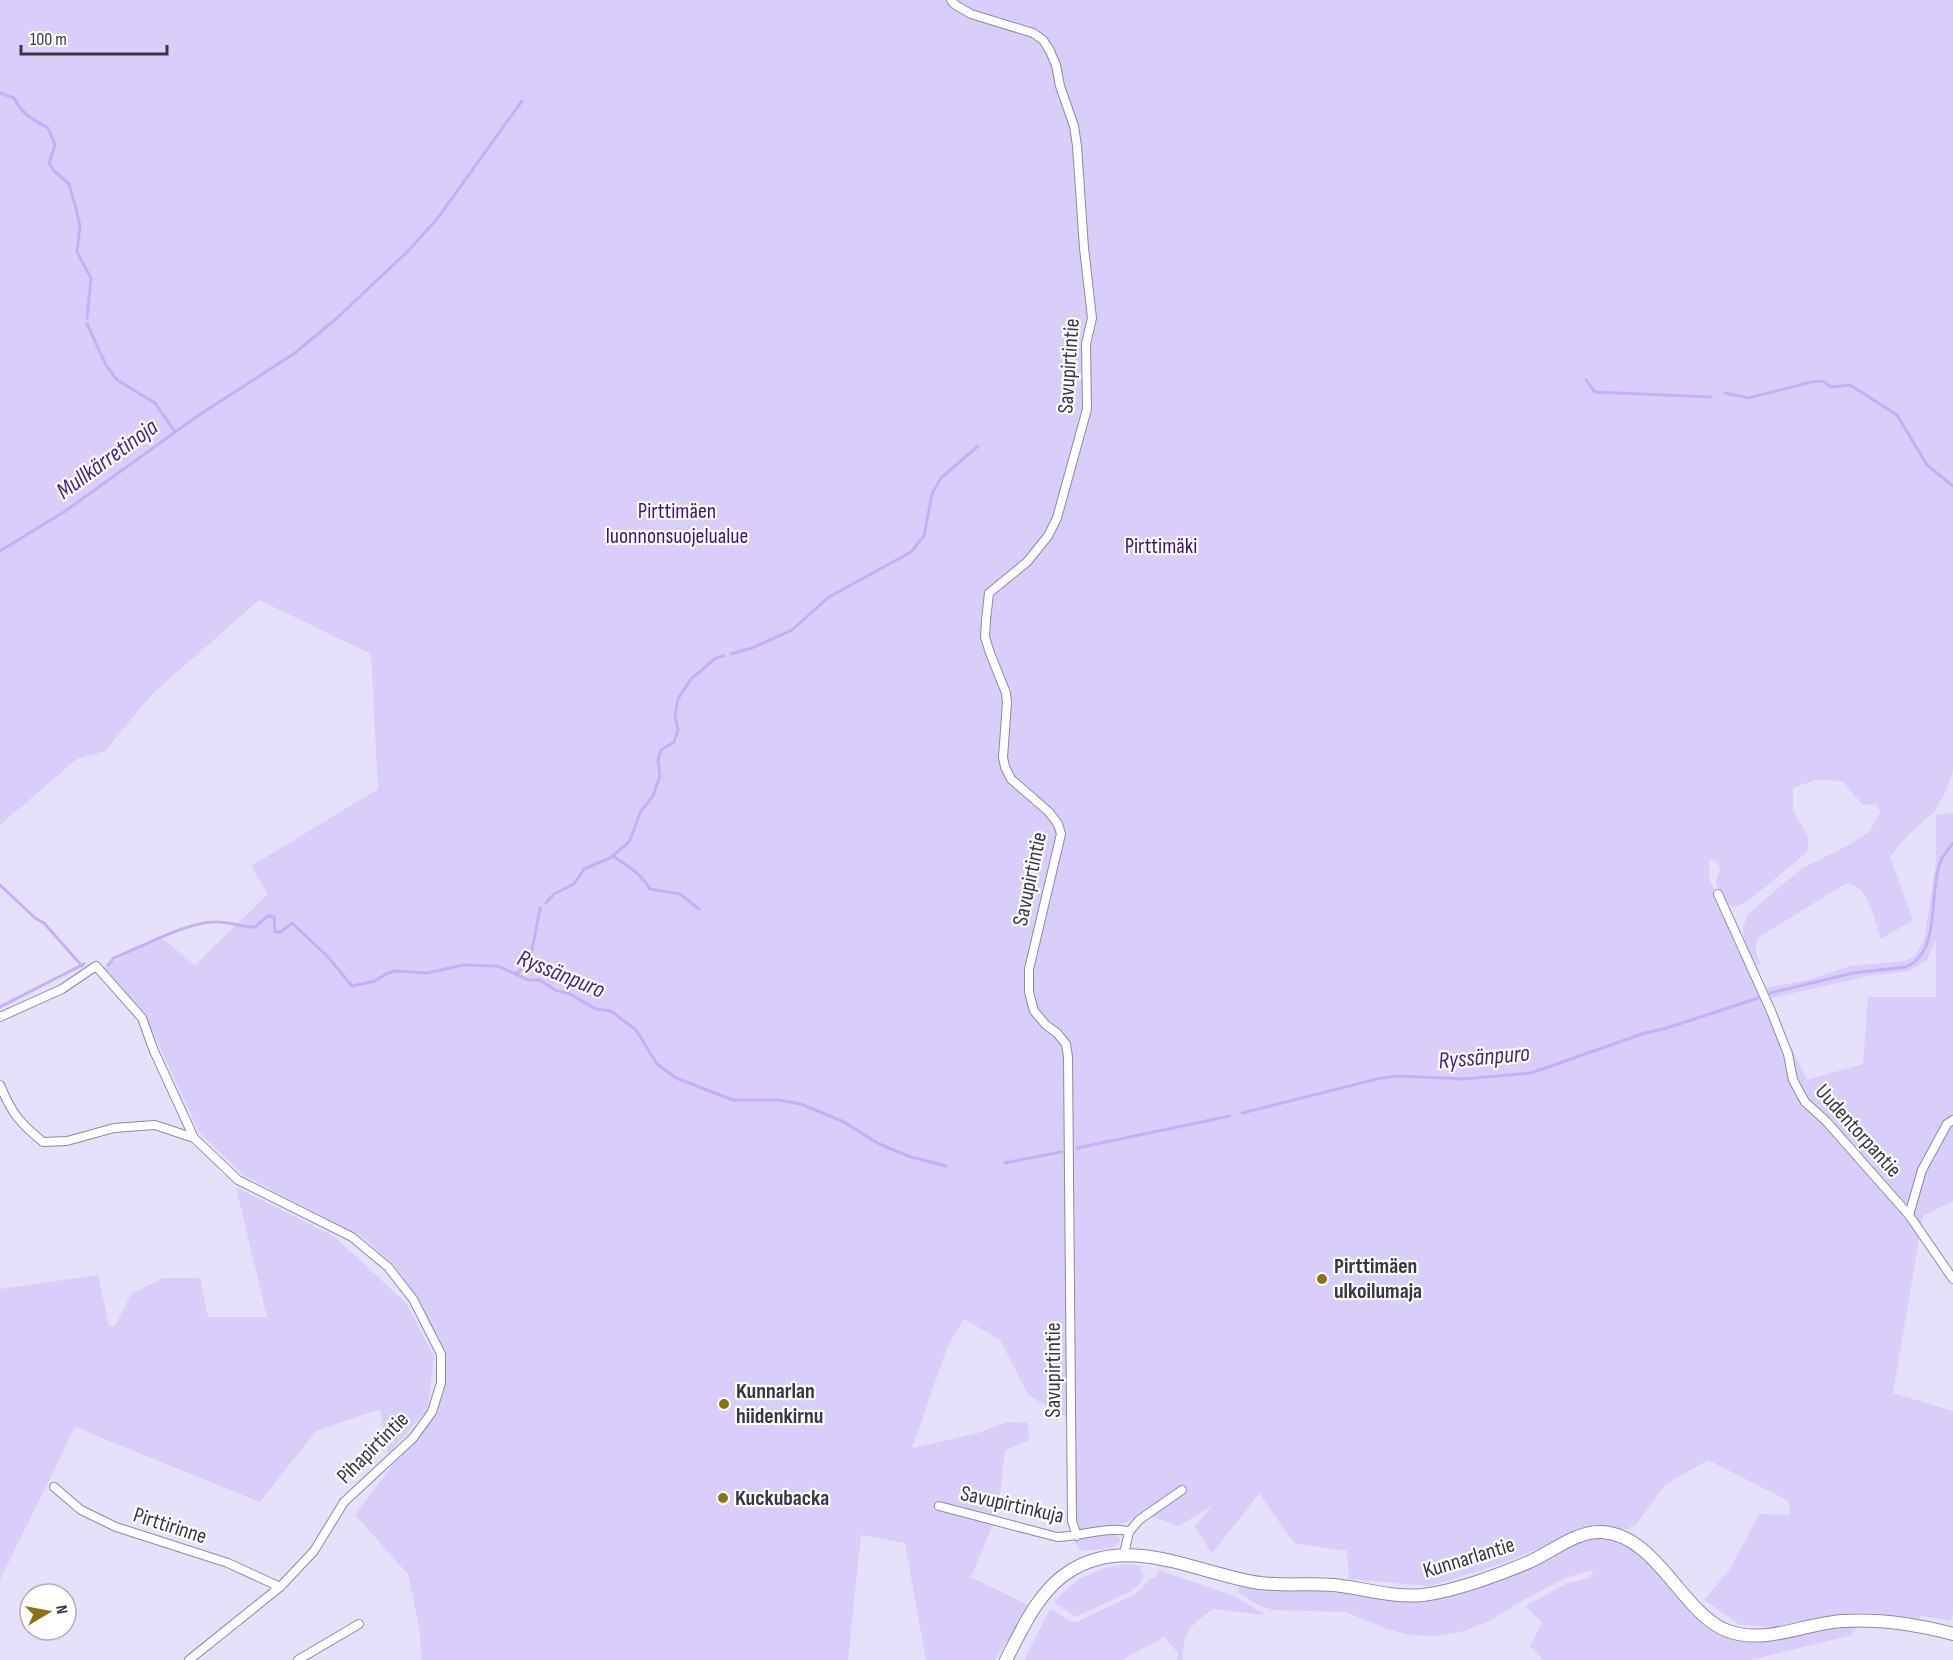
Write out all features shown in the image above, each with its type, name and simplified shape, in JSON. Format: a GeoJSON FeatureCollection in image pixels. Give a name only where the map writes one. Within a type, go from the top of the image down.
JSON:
{"type":"FeatureCollection","features":[{"type":"Feature","properties":{"kind":"main road","name":"Kunnarlantie"},"geometry":{"type":"LineString","coordinates":[[1006,1660],[1034,1610],[1050,1589],[1065,1574],[1097,1559],[1124,1554],[1156,1558],[1262,1583],[1333,1585],[1413,1596],[1448,1589],[1504,1572],[1580,1536],[1602,1532],[1621,1537],[1644,1552],[1705,1615],[1722,1629],[1732,1632],[1760,1635],[1840,1621],[1863,1620],[1953,1634]]}},
{"type":"Feature","properties":{"kind":"street","name":"Savupirtintie"},"geometry":{"type":"LineString","coordinates":[[951,0],[971,14],[1033,33],[1043,40],[1050,51],[1076,136],[1084,248],[1092,318],[1086,344],[1087,409],[1057,518],[1048,536],[1027,562],[990,593],[986,605],[985,637],[1006,693],[1003,758],[1005,767],[1011,779],[1049,812],[1058,824],[1061,834],[1029,969],[1029,992],[1034,1011],[1066,1044],[1068,1057],[1072,1521],[1077,1536]]}},
{"type":"Feature","properties":{"kind":"street","name":"Uudentorpantie"},"geometry":{"type":"LineString","coordinates":[[1718,894],[1765,996],[1788,1054],[1793,1080],[1805,1102],[1826,1121],[1909,1215],[1953,1279]]}},
{"type":"Feature","properties":{"kind":"street","name":"Pihapirtintie"},"geometry":{"type":"LineString","coordinates":[[0,1017],[62,989],[96,966],[142,1018],[154,1051],[194,1138],[238,1180],[352,1237],[388,1267],[413,1299],[441,1354],[441,1383],[432,1412],[413,1438],[344,1502],[314,1551],[280,1587],[189,1660]]}},
{"type":"Feature","properties":{"kind":"street","name":"Pihapirtintie"},"geometry":{"type":"LineString","coordinates":[[0,1085],[8,1104],[20,1122],[43,1142],[67,1141],[114,1128],[155,1125],[194,1138]]}},
{"type":"Feature","properties":{"kind":"street"},"geometry":{"type":"LineString","coordinates":[[1909,1215],[1922,1170],[1947,1124],[1953,1120]]}},
{"type":"Feature","properties":{"kind":"street","name":"Pirttirinne"},"geometry":{"type":"LineString","coordinates":[[54,1487],[81,1510],[116,1527],[228,1563],[280,1587]]}},
{"type":"Feature","properties":{"kind":"street"},"geometry":{"type":"LineString","coordinates":[[1124,1554],[1129,1532],[1139,1520],[1182,1490]]}},
{"type":"Feature","properties":{"kind":"street","name":"Savupirtinkuja"},"geometry":{"type":"LineString","coordinates":[[939,1506],[1057,1537],[1077,1536]]}},
{"type":"Feature","properties":{"kind":"street"},"geometry":{"type":"LineString","coordinates":[[1077,1536],[1118,1529],[1129,1532]]}},
{"type":"Feature","properties":{"kind":"street"},"geometry":{"type":"LineString","coordinates":[[298,1660],[359,1624]]}},
{"type":"Feature","properties":{"kind":"green space","name":"Pirttimäki"},"geometry":{"type":"Polygon","coordinates":[[[0,0],[1953,0],[1953,771],[1945,793],[1934,812],[1907,836],[1890,857],[1913,920],[1881,939],[1873,913],[1864,895],[1853,885],[1845,884],[1762,935],[1756,945],[1760,963],[1759,965],[1754,964],[1744,938],[1743,927],[1748,914],[1802,868],[1847,846],[1870,831],[1880,811],[1876,804],[1863,805],[1842,781],[1815,780],[1793,788],[1793,810],[1809,838],[1807,852],[1747,902],[1733,907],[1725,901],[1715,882],[1720,870],[1717,861],[1709,859],[1709,879],[1807,1080],[1863,1064],[1868,997],[1936,997],[1936,939],[1927,960],[1909,971],[1869,976],[1771,998],[1766,990],[1769,987],[1808,980],[1850,966],[1905,961],[1915,956],[1924,940],[1936,862],[1936,815],[1953,813],[1953,1201],[1923,1216],[1893,1393],[1953,1411],[1953,1615],[1950,1621],[1921,1616],[1919,1619],[1860,1612],[1774,1627],[1740,1625],[1704,1600],[1730,1569],[1759,1514],[1789,1515],[1789,1501],[1708,1460],[1665,1485],[1635,1526],[1629,1529],[1587,1529],[1501,1564],[1430,1586],[1349,1579],[1347,1551],[1294,1543],[1259,1493],[1212,1554],[1195,1526],[1212,1506],[1179,1526],[1147,1515],[1072,1537],[1067,1418],[1028,1395],[1000,1340],[964,1319],[948,1345],[912,1448],[978,1433],[1007,1422],[1028,1423],[1029,1440],[1005,1450],[998,1512],[971,1577],[1030,1606],[995,1660],[926,1660],[905,1543],[861,1535],[848,1660],[421,1660],[420,1632],[408,1574],[355,1515],[392,1466],[435,1416],[444,1384],[444,1357],[421,1302],[395,1266],[363,1237],[243,1175],[199,1132],[146,1017],[102,968],[159,936],[195,965],[268,894],[251,866],[378,789],[371,654],[259,600],[152,694],[105,751],[77,759],[0,825],[0,0]]]}},
{"type":"Feature","properties":{"kind":"green space"},"geometry":{"type":"Polygon","coordinates":[[[236,1187],[335,1237],[406,1303],[434,1356],[428,1409],[388,1454],[380,1409],[316,1431],[260,1502],[75,1427],[0,1580],[0,1289],[98,1275],[109,1326],[115,1326],[131,1294],[163,1278],[200,1278],[208,1317],[267,1317],[236,1187]]]}},
{"type":"Feature","properties":{"kind":"green space"},"geometry":{"type":"Polygon","coordinates":[[[1112,1533],[1119,1537],[1120,1541],[1111,1548],[1081,1551],[1073,1539],[1112,1533]]]}},
{"type":"Feature","properties":{"kind":"green space"},"geometry":{"type":"Polygon","coordinates":[[[1600,1537],[1617,1540],[1629,1547],[1652,1565],[1727,1635],[1858,1625],[1852,1635],[1751,1660],[1543,1660],[1530,1646],[1542,1623],[1525,1606],[1568,1583],[1589,1578],[1594,1570],[1567,1577],[1489,1621],[1464,1631],[1437,1636],[1410,1635],[1387,1629],[1346,1612],[1273,1610],[1258,1605],[1238,1592],[1239,1584],[1323,1588],[1428,1598],[1575,1542],[1600,1537]]]}},
{"type":"Feature","properties":{"kind":"green space"},"geometry":{"type":"Polygon","coordinates":[[[1129,1564],[1141,1566],[1140,1571],[1144,1576],[1139,1585],[1130,1592],[1077,1616],[1054,1602],[1087,1575],[1106,1568],[1129,1564]]]}},
{"type":"Feature","properties":{"kind":"green space"},"geometry":{"type":"Polygon","coordinates":[[[1159,1570],[1234,1596],[1265,1615],[1213,1609],[1189,1630],[1184,1642],[1183,1660],[1177,1660],[1178,1653],[1164,1637],[1122,1660],[1024,1660],[1050,1609],[1072,1622],[1077,1622],[1137,1593],[1150,1579],[1155,1578],[1159,1570]]]}},
{"type":"Feature","properties":{"kind":"waterway","name":"Mullkärretinoja"},"geometry":{"type":"LineString","coordinates":[[0,93],[14,98],[28,116],[48,128],[55,145],[49,163],[54,171],[69,184],[80,226],[77,252],[91,278],[87,318]]}},
{"type":"Feature","properties":{"kind":"waterway"},"geometry":{"type":"LineString","coordinates":[[0,551],[64,512],[199,415],[295,353],[337,318],[408,251],[437,219],[522,101]]}},
{"type":"Feature","properties":{"kind":"waterway","name":"Mullkärretinoja"},"geometry":{"type":"LineString","coordinates":[[87,324],[106,365],[117,380],[155,403],[175,432]]}},
{"type":"Feature","properties":{"kind":"waterway"},"geometry":{"type":"LineString","coordinates":[[1586,380],[1595,392],[1711,397]]}},
{"type":"Feature","properties":{"kind":"waterway"},"geometry":{"type":"LineString","coordinates":[[1725,393],[1749,398],[1811,382],[1823,381],[1831,387],[1850,385],[1897,415],[1927,465],[1953,486]]}},
{"type":"Feature","properties":{"kind":"waterway"},"geometry":{"type":"LineString","coordinates":[[731,654],[752,648],[792,630],[829,597],[911,552],[924,536],[932,494],[941,478],[978,446]]}},
{"type":"Feature","properties":{"kind":"waterway"},"geometry":{"type":"LineString","coordinates":[[546,903],[554,894],[574,884],[584,869],[610,858],[629,842],[641,811],[653,796],[660,776],[658,760],[661,750],[674,742],[678,730],[675,715],[678,699],[691,679],[716,658],[724,656]]}},
{"type":"Feature","properties":{"kind":"waterway","name":"Ryssänpuro"},"geometry":{"type":"LineString","coordinates":[[1770,993],[1853,973],[1906,967],[1917,959],[1925,948],[1929,936],[1940,863],[1953,843]]}},
{"type":"Feature","properties":{"kind":"waterway"},"geometry":{"type":"LineString","coordinates":[[613,856],[638,874],[650,889],[680,894],[699,909]]}},
{"type":"Feature","properties":{"kind":"waterway","name":"Mullkärretinoja"},"geometry":{"type":"LineString","coordinates":[[0,885],[35,918],[44,923],[82,966]]}},
{"type":"Feature","properties":{"kind":"waterway"},"geometry":{"type":"LineString","coordinates":[[516,974],[530,961],[540,908]]}},
{"type":"Feature","properties":{"kind":"waterway","name":"Ryssänpuro"},"geometry":{"type":"LineString","coordinates":[[108,965],[114,958],[191,926],[219,922],[255,927],[268,916],[274,917],[275,932],[281,932],[292,923],[328,957],[352,986],[375,981],[395,971],[427,973],[463,965],[498,966],[528,980],[540,980],[555,990],[570,994],[596,1009],[611,1011],[636,1030],[657,1064],[676,1078],[733,1100],[778,1100],[801,1104],[844,1122],[879,1144],[911,1157],[946,1166]]}},
{"type":"Feature","properties":{"kind":"waterway","name":"Ryssänpuro"},"geometry":{"type":"LineString","coordinates":[[0,1007],[84,964]]}},
{"type":"Feature","properties":{"kind":"waterway","name":"Ryssänpuro"},"geometry":{"type":"LineString","coordinates":[[1242,1113],[1397,1076],[1463,1079],[1531,1073],[1645,1033],[1758,998]]}},
{"type":"Feature","properties":{"kind":"waterway","name":"Ryssänpuro"},"geometry":{"type":"LineString","coordinates":[[1077,1148],[1230,1116]]}},
{"type":"Feature","properties":{"kind":"waterway","name":"Ryssänpuro"},"geometry":{"type":"LineString","coordinates":[[1005,1163],[1061,1152]]}},
{"type":"Feature","properties":{"kind":"place","name":"Pirttimäen ulkoilumaja"},"geometry":{"type":"Point","coordinates":[1322,1279]}},
{"type":"Feature","properties":{"kind":"place","name":"Kunnarlan hiidenkirnu"},"geometry":{"type":"Point","coordinates":[724,1404]}},
{"type":"Feature","properties":{"kind":"place","name":"Kuckubacka"},"geometry":{"type":"Point","coordinates":[723,1498]}},
{"type":"Feature","properties":{"kind":"park label","name":"Pirttimäen luonnonsuojelualue"},"geometry":{"type":"Point","coordinates":[677,524]}}]}
